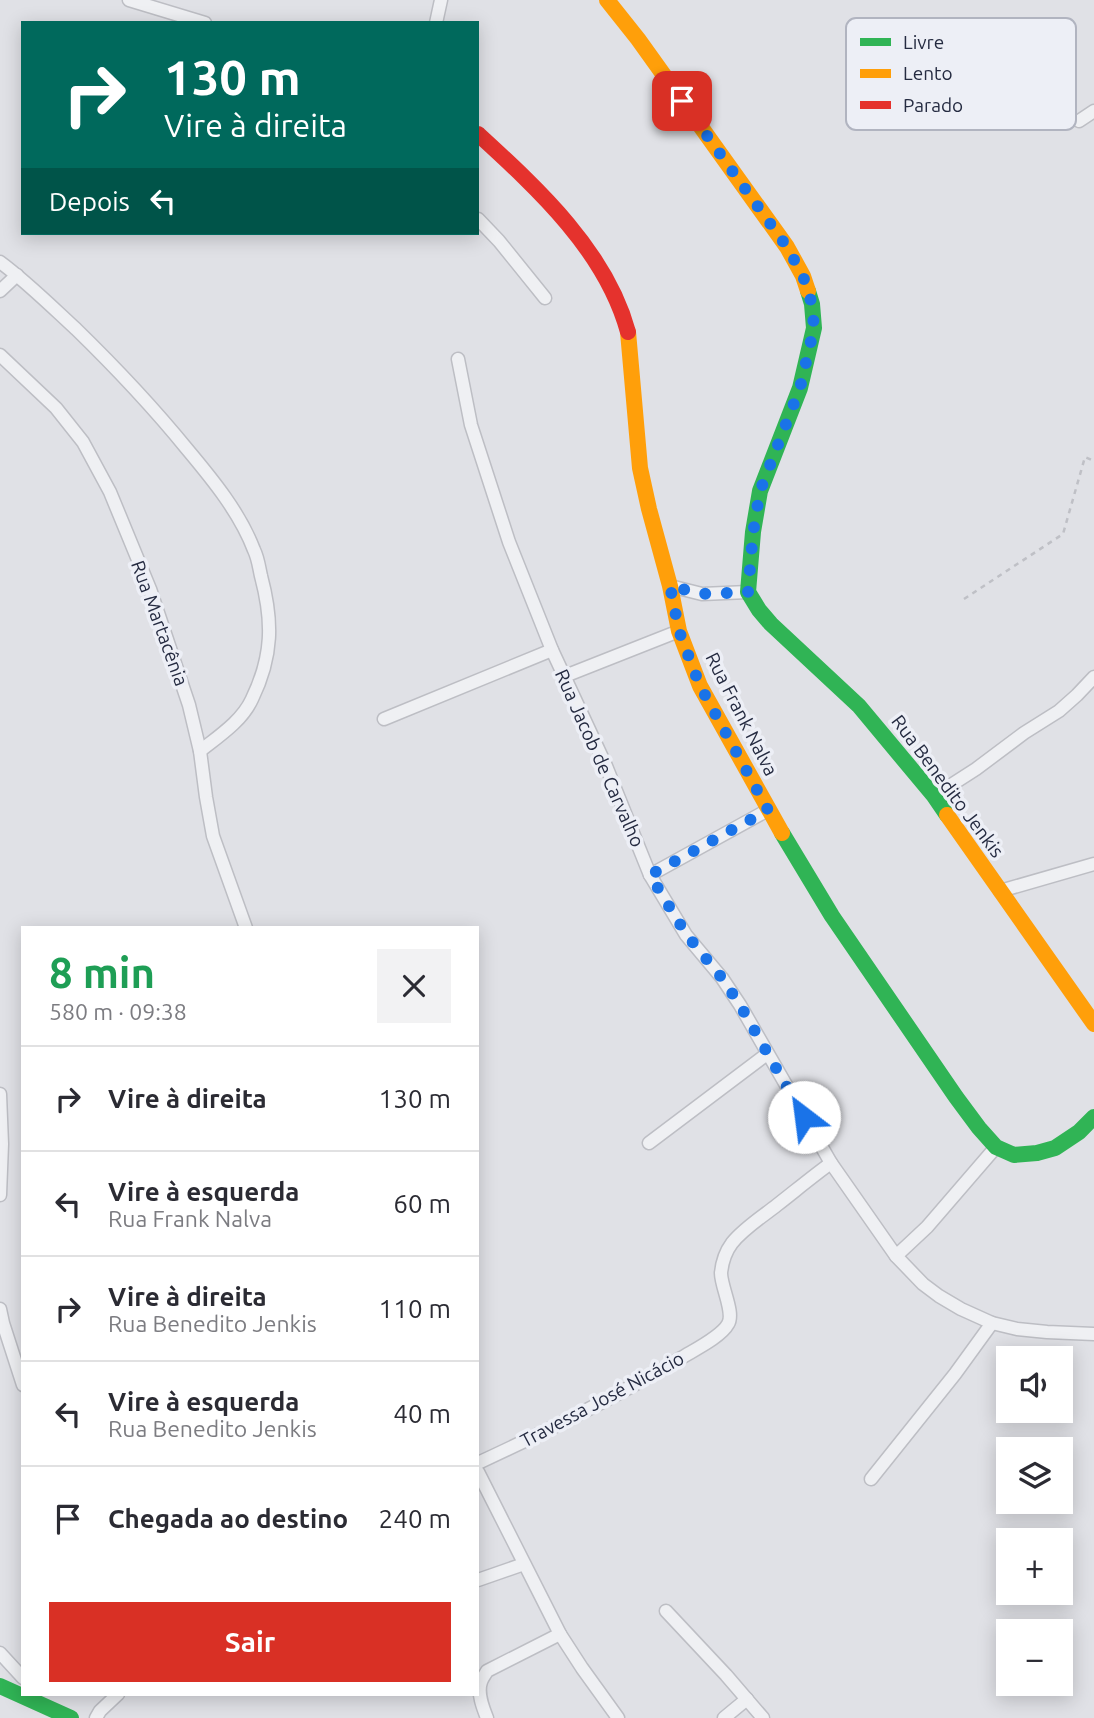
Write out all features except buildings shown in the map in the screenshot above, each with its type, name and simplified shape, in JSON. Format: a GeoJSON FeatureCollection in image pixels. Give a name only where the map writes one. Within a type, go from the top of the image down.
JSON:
{"type":"FeatureCollection","features":[{"type":"Feature","properties":{"kind":"street"},"geometry":{"type":"LineString","coordinates":[[129,0],[176,18],[193,21]]}},
{"type":"Feature","properties":{"kind":"street"},"geometry":{"type":"LineString","coordinates":[[436,21],[441,0]]}},
{"type":"Feature","properties":{"kind":"street"},"geometry":{"type":"LineString","coordinates":[[607,0],[787,247],[803,276],[812,304],[814,328],[800,388],[760,491],[748,592],[702,594],[670,586]]}},
{"type":"Feature","properties":{"kind":"street"},"geometry":{"type":"LineString","coordinates":[[1079,121],[1094,111]]}},
{"type":"Feature","properties":{"kind":"street","name":"Rua Frank Nalva"},"geometry":{"type":"LineString","coordinates":[[479,135],[511,164],[569,228],[595,261],[624,316],[630,349],[640,468],[679,631],[700,686],[768,810],[840,927],[956,1097],[996,1147]]}},
{"type":"Feature","properties":{"kind":"street"},"geometry":{"type":"LineString","coordinates":[[479,220],[545,298]]}},
{"type":"Feature","properties":{"kind":"street"},"geometry":{"type":"LineString","coordinates":[[0,262],[52,306],[116,368],[177,436],[242,523],[255,552],[271,630],[268,657],[252,700],[239,719],[200,751]]}},
{"type":"Feature","properties":{"kind":"street"},"geometry":{"type":"LineString","coordinates":[[0,291],[17,275]]}},
{"type":"Feature","properties":{"kind":"street","name":"Rua Martacênia"},"geometry":{"type":"LineString","coordinates":[[0,355],[55,408],[83,442],[110,492],[150,589],[189,705],[200,751],[213,836],[245,926]]}},
{"type":"Feature","properties":{"kind":"street","name":"Rua Jacob de Carvalho"},"geometry":{"type":"LineString","coordinates":[[458,359],[471,425],[509,542],[552,650],[626,812],[650,875],[686,934],[740,1005],[831,1163],[896,1256],[923,1284],[939,1296],[992,1323],[1017,1329],[1094,1334]]}},
{"type":"Feature","properties":{"kind":"street","name":"Rua Benedito Jenkis"},"geometry":{"type":"LineString","coordinates":[[748,592],[771,624],[859,706],[934,796],[1094,1024]]}},
{"type":"Feature","properties":{"kind":"street"},"geometry":{"type":"LineString","coordinates":[[565,676],[679,631]]}},
{"type":"Feature","properties":{"kind":"street"},"geometry":{"type":"LineString","coordinates":[[384,719],[552,650]]}},
{"type":"Feature","properties":{"kind":"street"},"geometry":{"type":"LineString","coordinates":[[934,796],[1059,711],[1094,677]]}},
{"type":"Feature","properties":{"kind":"street"},"geometry":{"type":"LineString","coordinates":[[650,875],[768,810]]}},
{"type":"Feature","properties":{"kind":"street"},"geometry":{"type":"LineString","coordinates":[[1000,891],[1094,864]]}},
{"type":"Feature","properties":{"kind":"street"},"geometry":{"type":"LineString","coordinates":[[649,1143],[767,1054]]}},
{"type":"Feature","properties":{"kind":"street"},"geometry":{"type":"LineString","coordinates":[[0,1094],[0,1195]]}},
{"type":"Feature","properties":{"kind":"street"},"geometry":{"type":"LineString","coordinates":[[896,1256],[927,1227],[996,1147],[1014,1155],[1055,1148],[1079,1132],[1094,1117]]}},
{"type":"Feature","properties":{"kind":"street","name":"Travessa José Nicácio"},"geometry":{"type":"LineString","coordinates":[[479,1463],[605,1400],[723,1331],[731,1316],[721,1273],[724,1258],[731,1245],[747,1229],[831,1163]]}},
{"type":"Feature","properties":{"kind":"street"},"geometry":{"type":"LineString","coordinates":[[0,1309],[21,1379]]}},
{"type":"Feature","properties":{"kind":"street"},"geometry":{"type":"LineString","coordinates":[[871,1479],[992,1323]]}},
{"type":"Feature","properties":{"kind":"street"},"geometry":{"type":"LineString","coordinates":[[479,1474],[560,1634],[618,1718]]}},
{"type":"Feature","properties":{"kind":"street"},"geometry":{"type":"LineString","coordinates":[[479,1580],[524,1564]]}},
{"type":"Feature","properties":{"kind":"street"},"geometry":{"type":"LineString","coordinates":[[666,1611],[763,1718]]}},
{"type":"Feature","properties":{"kind":"street"},"geometry":{"type":"LineString","coordinates":[[487,1718],[480,1691],[487,1671],[560,1634]]}},
{"type":"Feature","properties":{"kind":"street"},"geometry":{"type":"LineString","coordinates":[[0,1653],[21,1676]]}},
{"type":"Feature","properties":{"kind":"street"},"geometry":{"type":"LineString","coordinates":[[0,1686],[21,1695]]}},
{"type":"Feature","properties":{"kind":"street"},"geometry":{"type":"LineString","coordinates":[[23,1696],[64,1714]]}},
{"type":"Feature","properties":{"kind":"street"},"geometry":{"type":"LineString","coordinates":[[42,1696],[64,1714]]}},
{"type":"Feature","properties":{"kind":"street"},"geometry":{"type":"LineString","coordinates":[[96,1718],[116,1696]]}},
{"type":"Feature","properties":{"kind":"street"},"geometry":{"type":"LineString","coordinates":[[724,1718],[747,1699]]}},
{"type":"Feature","properties":{"kind":"path"},"geometry":{"type":"LineString","coordinates":[[964,599],[1063,534],[1085,457],[1094,461]]}},
{"type":"Feature","properties":{"kind":"traffic: fast"},"geometry":{"type":"LineString","coordinates":[[808,291],[814,328],[800,388],[760,491],[753,532],[748,592],[771,624],[859,706],[947,815]]}},
{"type":"Feature","properties":{"kind":"traffic: fast"},"geometry":{"type":"LineString","coordinates":[[782,833],[832,916],[956,1097],[996,1147],[1014,1155],[1055,1148],[1079,1132],[1094,1117]]}},
{"type":"Feature","properties":{"kind":"traffic: fast"},"geometry":{"type":"LineString","coordinates":[[0,1686],[21,1695]]}},
{"type":"Feature","properties":{"kind":"traffic: fast"},"geometry":{"type":"LineString","coordinates":[[22,1696],[71,1718]]}},
{"type":"Feature","properties":{"kind":"traffic: slow"},"geometry":{"type":"LineString","coordinates":[[607,0],[787,247],[808,291]]}},
{"type":"Feature","properties":{"kind":"traffic: slow"},"geometry":{"type":"LineString","coordinates":[[628,332],[640,468],[679,631],[700,686],[782,833]]}},
{"type":"Feature","properties":{"kind":"traffic: slow"},"geometry":{"type":"LineString","coordinates":[[947,815],[1094,1024]]}},
{"type":"Feature","properties":{"kind":"traffic: jam"},"geometry":{"type":"LineString","coordinates":[[479,135],[546,199],[587,248],[618,302],[628,332]]}},
{"type":"Feature","properties":{"kind":"route"},"geometry":{"type":"LineString","coordinates":[[682,101],[787,247],[803,276],[812,304],[814,328],[800,388],[760,491],[748,592],[702,594],[670,586],[679,631],[700,686],[768,810],[650,875],[686,934],[740,1005],[804,1117]]}}]}
